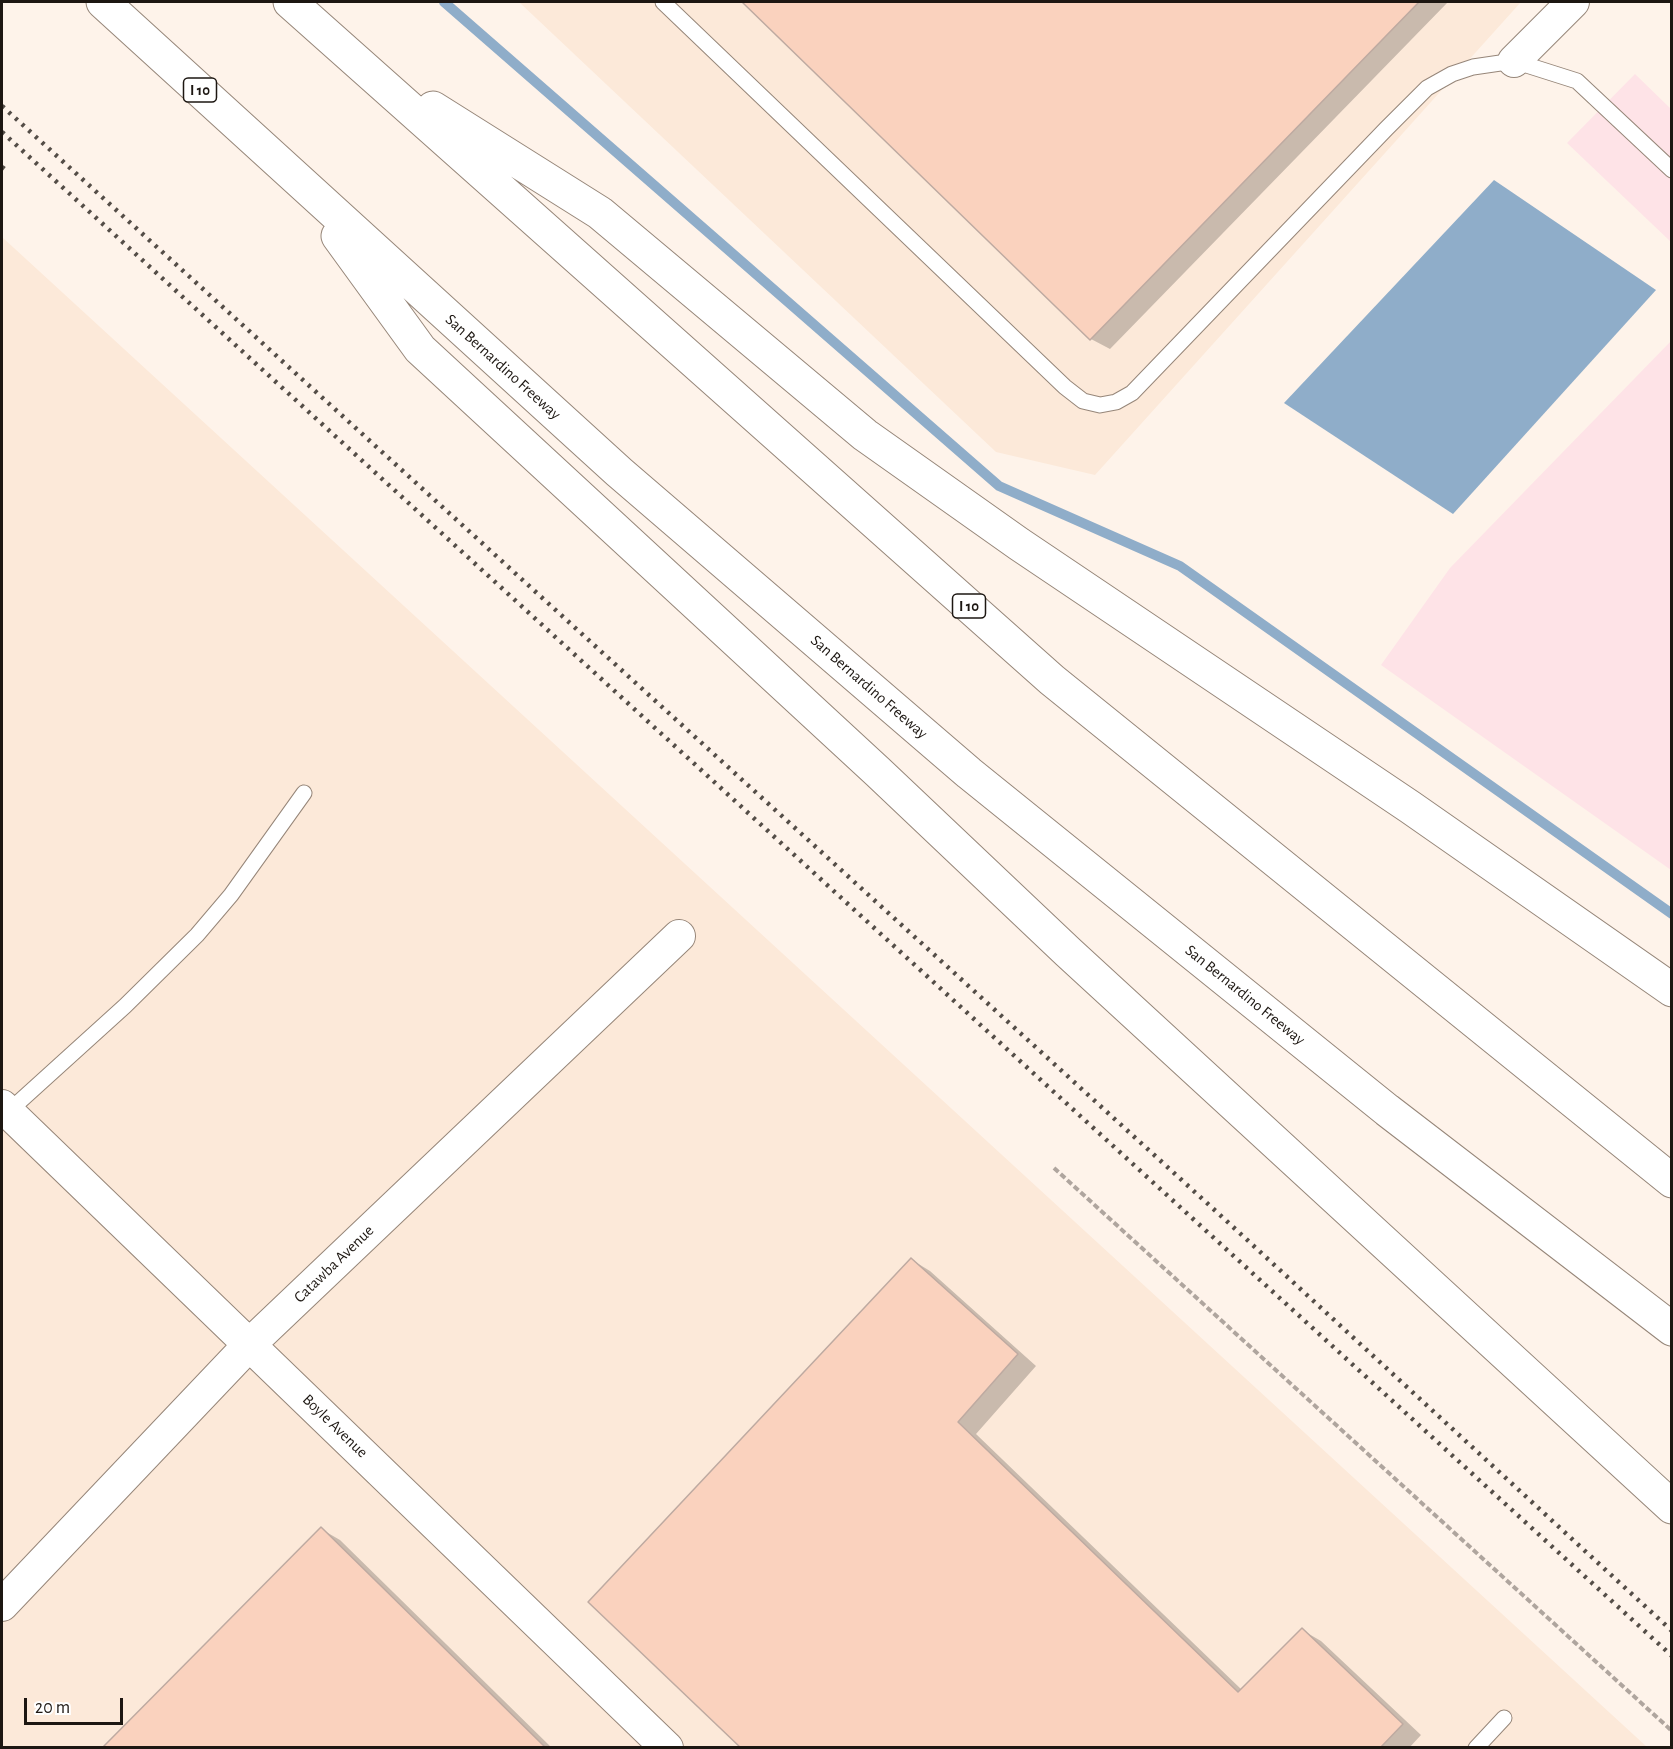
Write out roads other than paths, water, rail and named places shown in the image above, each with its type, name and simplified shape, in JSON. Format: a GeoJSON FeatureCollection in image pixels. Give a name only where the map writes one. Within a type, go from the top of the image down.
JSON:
{"type":"FeatureCollection","features":[{"type":"Feature","properties":{"kind":"highway","name":"San Bernardino Freeway"},"geometry":{"type":"LineString","coordinates":[[103,2],[619,472],[969,772],[1387,1110],[1671,1329]]}},
{"type":"Feature","properties":{"kind":"highway","name":"I 10"},"geometry":{"type":"LineString","coordinates":[[290,2],[1053,680],[1671,1181]]}},
{"type":"Feature","properties":{"kind":"highway"},"geometry":{"type":"LineString","coordinates":[[350,55],[600,213],[865,435],[1019,544],[1410,807],[1671,990]]}},
{"type":"Feature","properties":{"kind":"highway"},"geometry":{"type":"LineString","coordinates":[[296,178],[420,349],[878,772],[1068,952],[1671,1507]]}},
{"type":"Feature","properties":{"kind":"highway"},"geometry":{"type":"LineString","coordinates":[[1477,1024],[1671,1151]]}},
{"type":"Feature","properties":{"kind":"street"},"geometry":{"type":"LineString","coordinates":[[1514,61],[1572,2]]}},
{"type":"Feature","properties":{"kind":"street","name":"Catawba Avenue"},"geometry":{"type":"LineString","coordinates":[[2,1605],[250,1344],[679,936]]}},
{"type":"Feature","properties":{"kind":"street","name":"Boyle Avenue"},"geometry":{"type":"LineString","coordinates":[[5,1109],[667,1748]]}},
{"type":"Feature","properties":{"kind":"lane"},"geometry":{"type":"LineString","coordinates":[[663,2],[1065,387],[1083,401],[1100,405],[1116,402],[1132,393],[1427,88],[1452,74],[1473,67],[1514,61],[1577,81],[1671,170]]}},
{"type":"Feature","properties":{"kind":"lane"},"geometry":{"type":"LineString","coordinates":[[5,1109],[125,1006],[197,935],[231,895],[304,793]]}},
{"type":"Feature","properties":{"kind":"lane"},"geometry":{"type":"LineString","coordinates":[[1476,1748],[1504,1718]]}},
{"type":"Feature","properties":{"kind":"water"},"geometry":{"type":"Polygon","coordinates":[[[1494,180],[1656,290],[1453,514],[1284,403],[1494,180]]]}},
{"type":"Feature","properties":{"kind":"waterway"},"geometry":{"type":"LineString","coordinates":[[444,2],[999,486],[1180,566],[1672,914]]}},
{"type":"Feature","properties":{"kind":"railway"},"geometry":{"type":"LineString","coordinates":[[2,106],[1219,1214],[1672,1631]]}},
{"type":"Feature","properties":{"kind":"railway"},"geometry":{"type":"LineString","coordinates":[[2,132],[1672,1656]]}},
{"type":"Feature","properties":{"kind":"railway"},"geometry":{"type":"LineString","coordinates":[[2,167],[6,170]]}}]}
